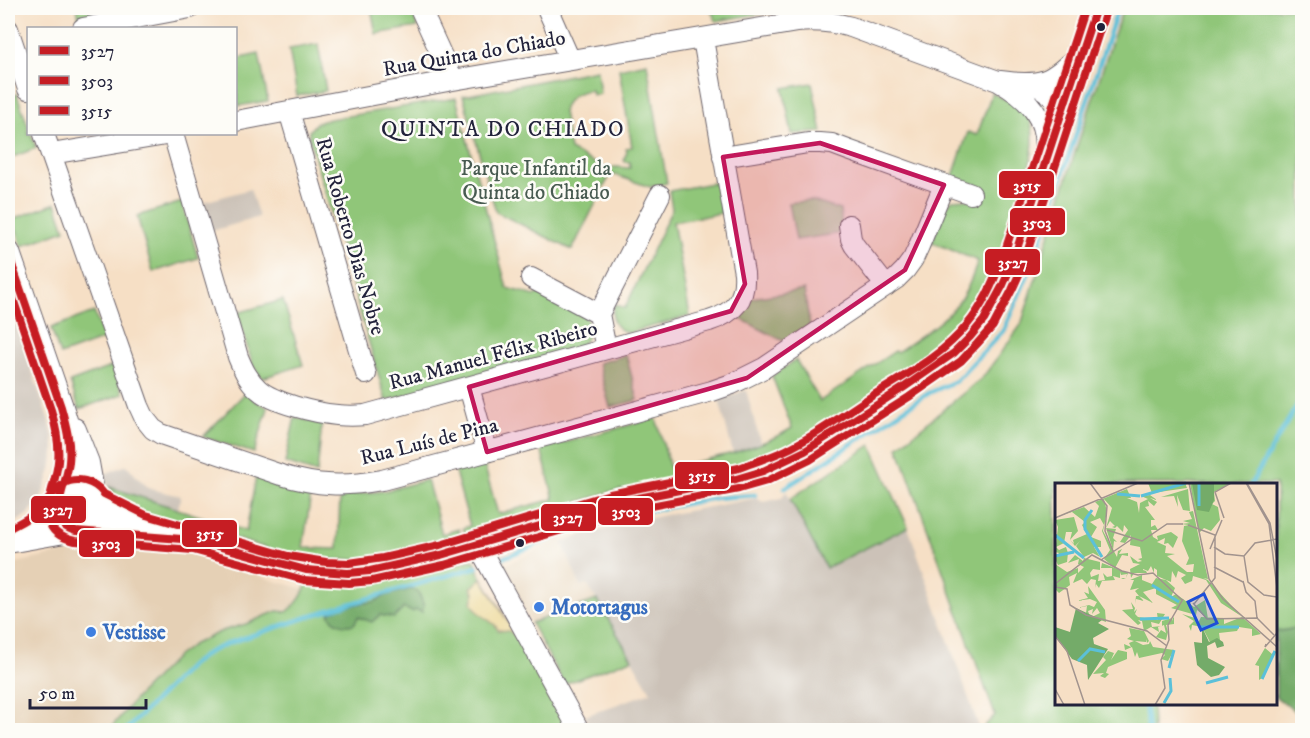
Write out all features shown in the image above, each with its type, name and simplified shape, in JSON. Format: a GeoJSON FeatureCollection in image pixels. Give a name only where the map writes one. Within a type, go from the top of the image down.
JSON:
{"type":"FeatureCollection","features":[{"type":"Feature","properties":{"kind":"main road"},"geometry":{"type":"LineString","coordinates":[[10,540],[42,521],[69,492],[77,490],[86,492],[95,500],[142,525],[195,540],[306,570],[348,573],[370,571],[478,545],[628,500],[727,481],[782,463],[837,431],[937,366],[970,337],[984,320],[1012,264],[1096,8]]}},
{"type":"Feature","properties":{"kind":"main road"},"geometry":{"type":"LineString","coordinates":[[8,253],[62,406],[67,427],[69,461],[57,512],[59,520],[76,530],[195,540]]}},
{"type":"Feature","properties":{"kind":"main road"},"geometry":{"type":"LineString","coordinates":[[10,540],[89,528],[98,516],[82,446],[62,406]]}},
{"type":"Feature","properties":{"kind":"street"},"geometry":{"type":"LineString","coordinates":[[88,27],[190,8]]}},
{"type":"Feature","properties":{"kind":"street"},"geometry":{"type":"LineString","coordinates":[[420,8],[453,80]]}},
{"type":"Feature","properties":{"kind":"street"},"geometry":{"type":"LineString","coordinates":[[547,8],[570,60]]}},
{"type":"Feature","properties":{"kind":"street","name":"Rua Quinta do Chiado"},"geometry":{"type":"LineString","coordinates":[[237,122],[453,80],[703,39],[795,15],[813,21],[832,22],[851,27],[998,81],[1012,89],[1028,91]]}},
{"type":"Feature","properties":{"kind":"street"},"geometry":{"type":"LineString","coordinates":[[8,29],[12,47],[27,86]]}},
{"type":"Feature","properties":{"kind":"street","name":"Rua Manuel Félix Ribeiro"},"geometry":{"type":"LineString","coordinates":[[172,135],[244,371],[259,390],[278,401],[322,413],[365,415],[722,317],[731,311],[742,294],[745,284],[744,273],[703,39]]}},
{"type":"Feature","properties":{"kind":"street"},"geometry":{"type":"LineString","coordinates":[[1028,91],[1062,71],[1081,51]]}},
{"type":"Feature","properties":{"kind":"street","name":"Rua Quinta do Chiado"},"geometry":{"type":"LineString","coordinates":[[1028,91],[1034,103],[1064,104]]}},
{"type":"Feature","properties":{"kind":"street","name":"Rua Quinta do Chiado"},"geometry":{"type":"LineString","coordinates":[[1028,91],[1044,132],[1045,148],[1039,179]]}},
{"type":"Feature","properties":{"kind":"street","name":"Rua Roberto Dias Nobre"},"geometry":{"type":"LineString","coordinates":[[289,111],[366,374]]}},
{"type":"Feature","properties":{"kind":"street","name":"Rua Luís de Pina"},"geometry":{"type":"LineString","coordinates":[[44,135],[139,406],[153,429],[170,438],[281,475],[337,485],[382,480],[732,384],[764,368],[886,286],[905,270],[920,246],[944,184]]}},
{"type":"Feature","properties":{"kind":"street"},"geometry":{"type":"LineString","coordinates":[[51,154],[166,135]]}},
{"type":"Feature","properties":{"kind":"street"},"geometry":{"type":"LineString","coordinates":[[723,157],[793,145],[820,143],[840,147],[971,194]]}},
{"type":"Feature","properties":{"kind":"street"},"geometry":{"type":"LineString","coordinates":[[606,349],[599,314],[660,195]]}},
{"type":"Feature","properties":{"kind":"street"},"geometry":{"type":"LineString","coordinates":[[849,225],[850,239],[886,286]]}},
{"type":"Feature","properties":{"kind":"street"},"geometry":{"type":"LineString","coordinates":[[531,278],[599,314]]}},
{"type":"Feature","properties":{"kind":"street"},"geometry":{"type":"LineString","coordinates":[[469,387],[487,452]]}},
{"type":"Feature","properties":{"kind":"street"},"geometry":{"type":"LineString","coordinates":[[478,545],[579,730]]}},
{"type":"Feature","properties":{"kind":"highlighted area"},"geometry":{"type":"Polygon","coordinates":[[[820,143],[944,185],[905,270],[747,378],[487,452],[469,387],[731,311],[745,284],[723,157],[820,143]]]}},
{"type":"Feature","properties":{"kind":"shaded area"},"geometry":{"type":"Polygon","coordinates":[[[250,189],[259,217],[212,231],[204,202],[250,189]]]}},
{"type":"Feature","properties":{"kind":"shaded area"},"geometry":{"type":"Polygon","coordinates":[[[8,301],[50,424],[54,448],[51,470],[41,498],[29,513],[8,528],[8,301]]]}},
{"type":"Feature","properties":{"kind":"shaded area"},"geometry":{"type":"Polygon","coordinates":[[[746,390],[761,445],[733,453],[719,400],[746,390]]]}},
{"type":"Feature","properties":{"kind":"shaded area"},"geometry":{"type":"Polygon","coordinates":[[[127,465],[150,489],[181,496],[178,509],[109,487],[102,475],[127,465]]]}},
{"type":"Feature","properties":{"kind":"shaded area"},"geometry":{"type":"Polygon","coordinates":[[[786,491],[826,568],[908,527],[980,730],[591,730],[585,716],[651,692],[587,584],[580,586],[562,542],[660,516],[758,498],[763,502],[782,498],[786,491]]]}},
{"type":"Feature","properties":{"kind":"shaded area"},"geometry":{"type":"Polygon","coordinates":[[[561,539],[580,586],[587,583],[597,600],[531,623],[502,566],[561,539]]]}},
{"type":"Feature","properties":{"kind":"shaded area"},"geometry":{"type":"Polygon","coordinates":[[[106,548],[148,549],[195,554],[305,589],[296,604],[286,612],[222,631],[194,644],[176,657],[109,730],[8,730],[8,565],[66,552],[106,548]]]}},
{"type":"Feature","properties":{"kind":"green space"},"geometry":{"type":"Polygon","coordinates":[[[77,8],[135,8],[79,18],[77,8]]]}},
{"type":"Feature","properties":{"kind":"green space"},"geometry":{"type":"Polygon","coordinates":[[[371,8],[409,8],[418,27],[376,34],[371,8]]]}},
{"type":"Feature","properties":{"kind":"green space"},"geometry":{"type":"Polygon","coordinates":[[[710,8],[775,8],[770,12],[716,21],[710,8]]]}},
{"type":"Feature","properties":{"kind":"green space"},"geometry":{"type":"Polygon","coordinates":[[[1123,8],[1302,8],[1302,627],[1277,632],[1277,483],[1055,483],[1055,705],[1152,705],[1153,730],[981,730],[995,715],[898,447],[983,377],[1021,325],[1123,8]]]}},
{"type":"Feature","properties":{"kind":"green space"},"geometry":{"type":"Polygon","coordinates":[[[318,44],[326,91],[297,96],[289,49],[318,44]]]}},
{"type":"Feature","properties":{"kind":"green space"},"geometry":{"type":"Polygon","coordinates":[[[259,54],[268,101],[239,106],[237,59],[259,54]]]}},
{"type":"Feature","properties":{"kind":"green space","name":"Parque Infantil da Quinta do Chiado"},"geometry":{"type":"Polygon","coordinates":[[[647,63],[667,183],[650,187],[610,175],[572,250],[496,212],[463,96],[597,70],[600,94],[592,95],[591,90],[581,92],[569,99],[564,107],[570,150],[606,169],[630,168],[630,162],[625,162],[624,159],[626,148],[632,147],[619,69],[647,63]]]}},
{"type":"Feature","properties":{"kind":"green space"},"geometry":{"type":"Polygon","coordinates":[[[812,83],[822,132],[792,134],[783,88],[812,83]]]}},
{"type":"Feature","properties":{"kind":"green space"},"geometry":{"type":"Polygon","coordinates":[[[992,93],[1018,105],[1028,115],[1033,138],[1030,164],[1006,244],[989,289],[973,317],[950,340],[927,359],[819,430],[770,456],[736,468],[610,492],[467,536],[463,528],[470,526],[455,472],[484,464],[498,514],[554,499],[541,449],[656,418],[670,468],[748,448],[792,428],[772,376],[796,360],[820,401],[941,321],[962,298],[978,261],[932,242],[945,208],[952,200],[965,199],[977,202],[982,196],[981,189],[974,184],[953,176],[968,132],[977,135],[992,93]]]}},
{"type":"Feature","properties":{"kind":"green space"},"geometry":{"type":"Polygon","coordinates":[[[17,94],[27,123],[27,135],[31,135],[36,148],[8,159],[8,97],[17,94]]]}},
{"type":"Feature","properties":{"kind":"green space"},"geometry":{"type":"Polygon","coordinates":[[[456,98],[507,288],[535,296],[540,292],[586,317],[589,335],[574,351],[386,401],[309,138],[309,131],[316,123],[330,119],[456,98]]]}},
{"type":"Feature","properties":{"kind":"green space"},"geometry":{"type":"Polygon","coordinates":[[[718,182],[722,213],[673,222],[690,316],[628,333],[619,328],[613,319],[614,304],[625,308],[672,209],[669,191],[718,182]]]}},
{"type":"Feature","properties":{"kind":"green space"},"geometry":{"type":"Polygon","coordinates":[[[807,201],[840,210],[843,233],[796,240],[789,203],[807,201]]]}},
{"type":"Feature","properties":{"kind":"green space"},"geometry":{"type":"Polygon","coordinates":[[[182,202],[198,258],[153,272],[137,216],[182,202]]]}},
{"type":"Feature","properties":{"kind":"green space"},"geometry":{"type":"Polygon","coordinates":[[[56,203],[65,230],[22,246],[13,219],[56,203]]]}},
{"type":"Feature","properties":{"kind":"green space"},"geometry":{"type":"Polygon","coordinates":[[[804,290],[810,326],[785,342],[739,318],[751,298],[804,290]]]}},
{"type":"Feature","properties":{"kind":"green space"},"geometry":{"type":"Polygon","coordinates":[[[283,300],[303,365],[262,378],[253,366],[237,313],[283,300]]]}},
{"type":"Feature","properties":{"kind":"green space"},"geometry":{"type":"Polygon","coordinates":[[[94,312],[104,339],[60,355],[51,328],[94,312]]]}},
{"type":"Feature","properties":{"kind":"green space"},"geometry":{"type":"Polygon","coordinates":[[[626,355],[638,400],[610,407],[598,363],[626,355]]]}},
{"type":"Feature","properties":{"kind":"green space"},"geometry":{"type":"Polygon","coordinates":[[[113,366],[123,394],[79,409],[70,382],[113,366]]]}},
{"type":"Feature","properties":{"kind":"green space"},"geometry":{"type":"Polygon","coordinates":[[[246,392],[268,408],[254,453],[203,437],[246,392]]]}},
{"type":"Feature","properties":{"kind":"green space"},"geometry":{"type":"Polygon","coordinates":[[[295,417],[322,424],[317,473],[285,463],[295,417]]]}},
{"type":"Feature","properties":{"kind":"green space"},"geometry":{"type":"Polygon","coordinates":[[[871,445],[908,527],[826,568],[790,499],[871,445]]]}},
{"type":"Feature","properties":{"kind":"green space"},"geometry":{"type":"Polygon","coordinates":[[[256,477],[311,494],[303,548],[338,549],[340,496],[384,491],[427,480],[442,534],[459,529],[461,538],[383,556],[335,560],[305,558],[152,517],[125,505],[109,487],[246,531],[256,477]]]}},
{"type":"Feature","properties":{"kind":"green space"},"geometry":{"type":"Polygon","coordinates":[[[84,500],[87,518],[79,522],[73,520],[68,514],[68,505],[84,500]]]}},
{"type":"Feature","properties":{"kind":"green space"},"geometry":{"type":"Polygon","coordinates":[[[475,561],[479,573],[572,730],[109,730],[176,657],[194,644],[222,631],[277,611],[287,612],[300,598],[308,580],[371,583],[475,561]]]}},
{"type":"Feature","properties":{"kind":"green space"},"geometry":{"type":"Polygon","coordinates":[[[411,589],[418,591],[424,606],[422,612],[416,610],[412,612],[404,608],[394,618],[380,615],[372,622],[358,617],[354,624],[346,625],[336,622],[329,613],[340,608],[374,602],[387,595],[411,589]]]}},
{"type":"Feature","properties":{"kind":"green space"},"geometry":{"type":"Polygon","coordinates":[[[597,600],[632,659],[564,684],[531,623],[597,600]]]}},
{"type":"Feature","properties":{"kind":"green space"},"geometry":{"type":"Polygon","coordinates":[[[1302,627],[1302,716],[1277,698],[1277,632],[1302,627]]]}},
{"type":"Feature","properties":{"kind":"sand"},"geometry":{"type":"Polygon","coordinates":[[[482,578],[517,637],[509,631],[498,630],[479,613],[472,603],[474,593],[471,588],[482,578]]]}},
{"type":"Feature","properties":{"kind":"waterway"},"geometry":{"type":"LineString","coordinates":[[785,488],[929,393],[956,381],[1003,331],[1034,261],[1118,8]]}},
{"type":"Feature","properties":{"kind":"waterway"},"geometry":{"type":"LineString","coordinates":[[1252,483],[1302,397]]}},
{"type":"Feature","properties":{"kind":"waterway"},"geometry":{"type":"LineString","coordinates":[[500,559],[583,527],[638,513],[715,498],[755,495]]}},
{"type":"Feature","properties":{"kind":"waterway"},"geometry":{"type":"LineString","coordinates":[[126,730],[191,665],[209,652],[229,643],[329,610],[477,567]]}},
{"type":"Feature","properties":{"kind":"waterway"},"geometry":{"type":"LineString","coordinates":[[1145,705],[1148,730]]}},
{"type":"Feature","properties":{"kind":"transit line","name":"3515"},"geometry":{"type":"LineString","coordinates":[[8,529],[36,512],[62,485],[76,480],[93,484],[104,494],[146,515],[288,556],[349,563],[440,545],[610,494],[739,468],[786,450],[935,356],[957,336],[978,310],[1002,260],[1085,8]]}},
{"type":"Feature","properties":{"kind":"transit line","name":"3527"},"geometry":{"type":"LineString","coordinates":[[8,253],[66,427],[69,462],[58,512],[63,524],[76,531],[195,540],[306,570],[348,573],[370,571],[441,555],[628,500],[736,479],[763,471],[805,451],[954,353],[984,320],[1012,264],[1096,8]]}},
{"type":"Feature","properties":{"kind":"transit line","name":"3503"},"geometry":{"type":"LineString","coordinates":[[8,284],[56,429],[58,462],[48,509],[53,529],[61,536],[75,541],[193,550],[304,580],[349,583],[372,581],[444,565],[630,510],[739,489],[767,481],[810,460],[961,361],[993,326],[1022,268],[1106,11]]}},
{"type":"Feature","properties":{"kind":"place","name":"Motortagus"},"geometry":{"type":"Point","coordinates":[539,607]}},
{"type":"Feature","properties":{"kind":"place","name":"Vestisse"},"geometry":{"type":"Point","coordinates":[91,632]}},
{"type":"Feature","properties":{"kind":"district","name":"QUINTA DO CHIADO"},"geometry":{"type":"Point","coordinates":[503,128]}}]}
